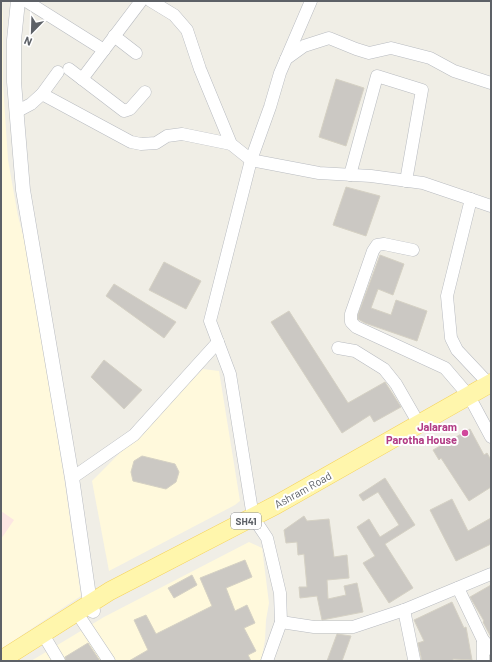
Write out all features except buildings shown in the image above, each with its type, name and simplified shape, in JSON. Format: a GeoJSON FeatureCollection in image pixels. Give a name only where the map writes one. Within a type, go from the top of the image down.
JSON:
{"type":"FeatureCollection","features":[{"type":"Feature","properties":{"kind":"main road","name":"Ashram Road"},"geometry":{"type":"LineString","coordinates":[[1,660],[88,611],[158,566],[343,480],[472,400],[490,387]]}},
{"type":"Feature","properties":{"kind":"main road","name":"Ashram Road"},"geometry":{"type":"LineString","coordinates":[[256,521],[419,424],[472,400]]}},
{"type":"Feature","properties":{"kind":"main road","name":"Ashram Road"},"geometry":{"type":"LineString","coordinates":[[16,661],[47,641],[88,611]]}},
{"type":"Feature","properties":{"kind":"street"},"geometry":{"type":"LineString","coordinates":[[18,1],[14,40],[14,82],[23,190],[72,478],[88,611],[109,661]]}},
{"type":"Feature","properties":{"kind":"street"},"geometry":{"type":"LineString","coordinates":[[26,1],[104,50]]}},
{"type":"Feature","properties":{"kind":"street"},"geometry":{"type":"LineString","coordinates":[[82,79],[141,1]]}},
{"type":"Feature","properties":{"kind":"street"},"geometry":{"type":"LineString","coordinates":[[151,1],[174,15],[187,30],[200,69],[231,144]]}},
{"type":"Feature","properties":{"kind":"street"},"geometry":{"type":"LineString","coordinates":[[267,661],[281,622],[280,593],[267,538],[256,521],[230,374],[210,321],[251,160],[270,107],[280,73],[311,1]]}},
{"type":"Feature","properties":{"kind":"street"},"geometry":{"type":"LineString","coordinates":[[114,36],[136,53]]}},
{"type":"Feature","properties":{"kind":"street"},"geometry":{"type":"LineString","coordinates":[[285,60],[304,46],[329,38],[369,53],[391,48],[430,58],[454,71],[491,83]]}},
{"type":"Feature","properties":{"kind":"street"},"geometry":{"type":"LineString","coordinates":[[16,112],[31,104],[64,70],[82,79],[124,111],[130,109],[146,92]]}},
{"type":"Feature","properties":{"kind":"street"},"geometry":{"type":"LineString","coordinates":[[350,175],[377,76],[422,90],[406,180]]}},
{"type":"Feature","properties":{"kind":"street"},"geometry":{"type":"LineString","coordinates":[[42,94],[131,142],[141,144],[156,143],[167,136],[182,134],[231,144],[251,160],[319,173],[406,180],[423,183],[491,206]]}},
{"type":"Feature","properties":{"kind":"street"},"geometry":{"type":"LineString","coordinates":[[471,199],[447,296],[451,338],[457,350],[490,387]]}},
{"type":"Feature","properties":{"kind":"street"},"geometry":{"type":"LineString","coordinates":[[413,250],[384,244],[377,245],[373,251],[351,314],[351,322],[356,327],[445,368],[472,400],[491,437]]}},
{"type":"Feature","properties":{"kind":"street"},"geometry":{"type":"LineString","coordinates":[[72,478],[134,435],[218,342]]}},
{"type":"Feature","properties":{"kind":"street"},"geometry":{"type":"LineString","coordinates":[[338,348],[355,351],[384,369],[396,384],[419,424]]}},
{"type":"Feature","properties":{"kind":"street"},"geometry":{"type":"LineString","coordinates":[[281,622],[314,627],[353,627],[404,610],[491,574]]}},
{"type":"Feature","properties":{"kind":"street"},"geometry":{"type":"LineString","coordinates":[[458,588],[487,644],[483,661]]}},
{"type":"Feature","properties":{"kind":"street"},"geometry":{"type":"LineString","coordinates":[[404,610],[414,661]]}},
{"type":"Feature","properties":{"kind":"street"},"geometry":{"type":"LineString","coordinates":[[47,641],[59,661]]}},
{"type":"Feature","properties":{"kind":"shaded area"},"geometry":{"type":"Polygon","coordinates":[[[1,1],[3,18],[3,84],[8,160],[18,216],[29,258],[65,484],[81,596],[1,649],[1,1]]]}},
{"type":"Feature","properties":{"kind":"shaded area"},"geometry":{"type":"Polygon","coordinates":[[[203,369],[219,371],[240,501],[109,571],[92,481],[203,369]]]}},
{"type":"Feature","properties":{"kind":"shaded area"},"geometry":{"type":"Polygon","coordinates":[[[1,511],[14,520],[1,539],[1,511]]]}},
{"type":"Feature","properties":{"kind":"shaded area"},"geometry":{"type":"Polygon","coordinates":[[[249,542],[262,548],[269,603],[261,661],[31,661],[104,617],[249,542]]]}},
{"type":"Feature","properties":{"kind":"place","name":"Jalaram Parotha House"},"geometry":{"type":"Point","coordinates":[465,433]}}]}
